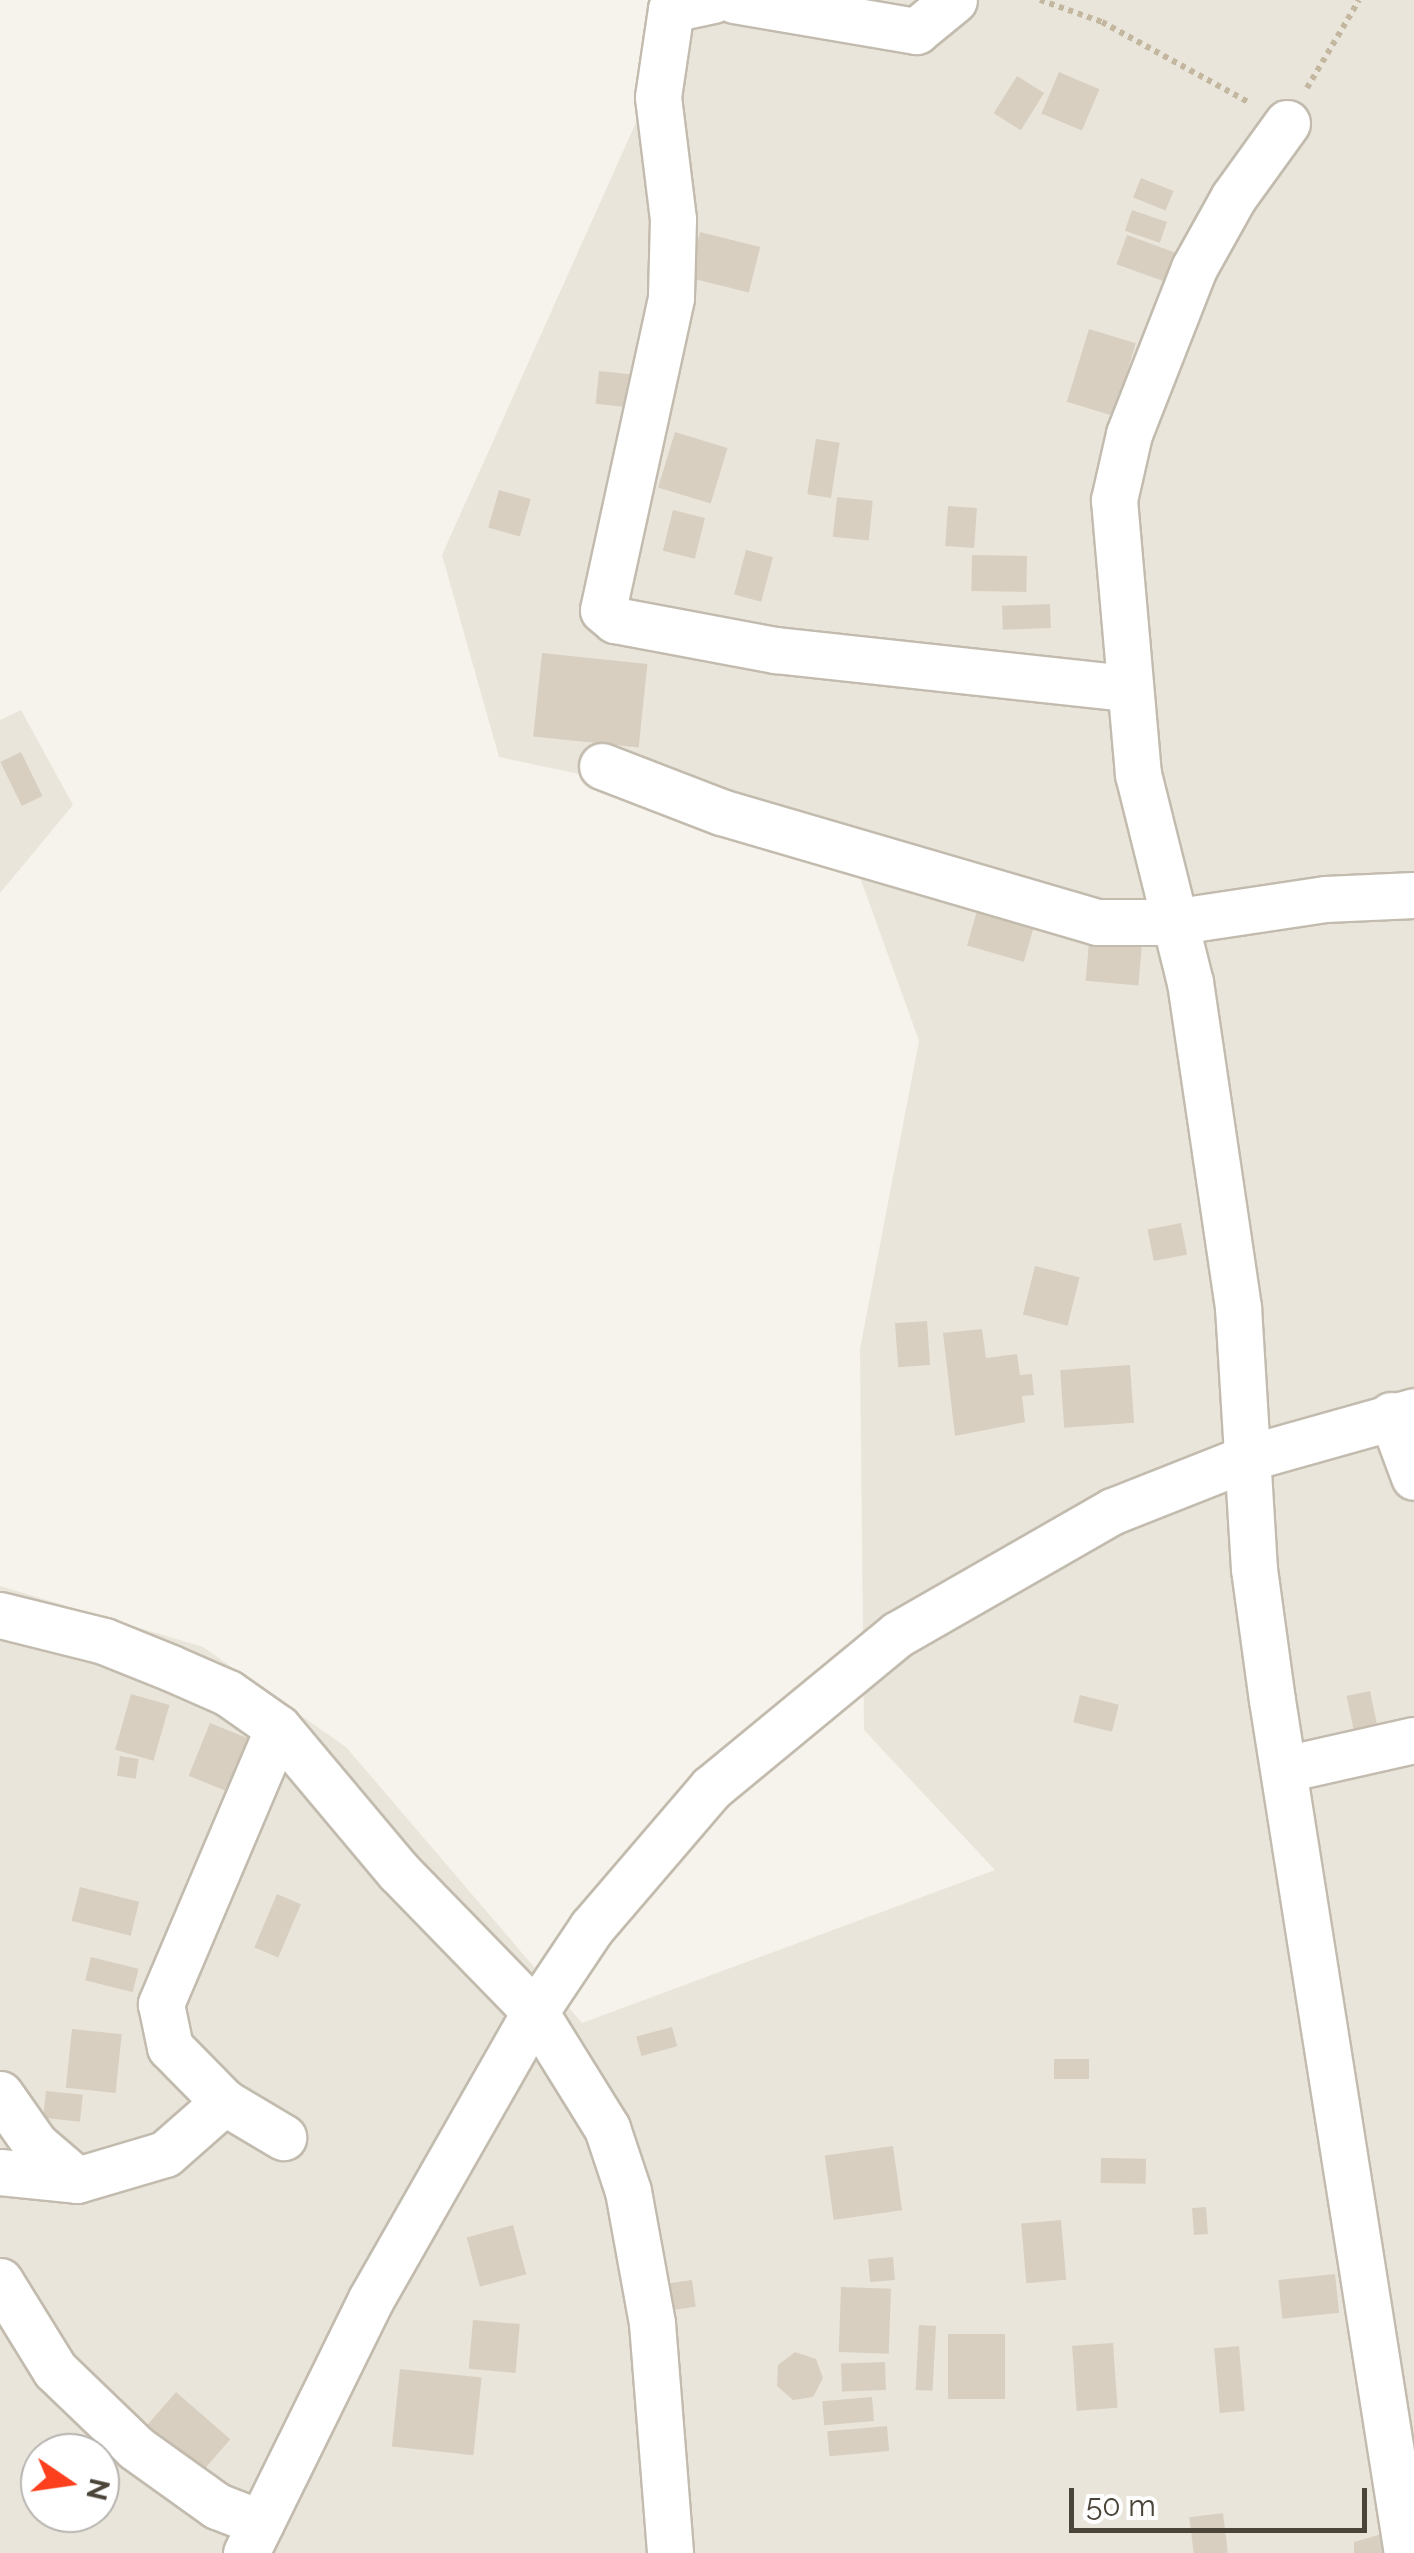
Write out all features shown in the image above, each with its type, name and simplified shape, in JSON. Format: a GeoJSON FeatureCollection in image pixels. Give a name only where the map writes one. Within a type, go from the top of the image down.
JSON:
{"type":"FeatureCollection","features":[{"type":"Feature","properties":{"kind":"street"},"geometry":{"type":"LineString","coordinates":[[734,0],[916,32],[954,0]]}},
{"type":"Feature","properties":{"kind":"street"},"geometry":{"type":"LineString","coordinates":[[675,3],[658,97],[673,219],[671,298],[603,610],[616,620],[776,650],[1128,688]]}},
{"type":"Feature","properties":{"kind":"street"},"geometry":{"type":"LineString","coordinates":[[1287,123],[1232,198],[1194,268],[1130,434],[1114,500],[1138,774],[1190,982],[1238,1307],[1254,1570],[1407,2553]]}},
{"type":"Feature","properties":{"kind":"street"},"geometry":{"type":"LineString","coordinates":[[602,766],[722,812],[1097,922],[1172,922],[1325,899],[1414,895]]}},
{"type":"Feature","properties":{"kind":"street"},"geometry":{"type":"LineString","coordinates":[[0,2280],[55,2370],[136,2448],[217,2506],[253,2538],[371,2299],[535,2012],[592,1927],[711,1788],[898,1634],[1113,1511],[1247,1458],[1403,1413],[1414,1477]]}},
{"type":"Feature","properties":{"kind":"street"},"geometry":{"type":"LineString","coordinates":[[0,1615],[104,1640],[228,1693],[278,1728],[399,1872],[535,2012],[607,2128],[628,2191],[652,2323],[670,2553]]}},
{"type":"Feature","properties":{"kind":"street"},"geometry":{"type":"LineString","coordinates":[[278,1728],[161,2004],[170,2047],[224,2102],[284,2137]]}},
{"type":"Feature","properties":{"kind":"street"},"geometry":{"type":"LineString","coordinates":[[1284,1769],[1414,1740]]}},
{"type":"Feature","properties":{"kind":"street"},"geometry":{"type":"LineString","coordinates":[[0,2094],[35,2144],[77,2180]]}},
{"type":"Feature","properties":{"kind":"street"},"geometry":{"type":"LineString","coordinates":[[0,2172],[77,2180],[164,2154],[224,2102]]}},
{"type":"Feature","properties":{"kind":"path"},"geometry":{"type":"LineString","coordinates":[[1040,0],[1102,22],[1287,123],[1358,0]]}},
{"type":"Feature","properties":{"kind":"shaded area"},"geometry":{"type":"Polygon","coordinates":[[[691,0],[1414,0],[1414,2553],[0,2553],[0,1586],[203,1647],[346,1747],[582,2023],[995,1870],[864,1730],[860,1349],[919,1041],[843,830],[499,757],[442,555],[691,0]]]}},
{"type":"Feature","properties":{"kind":"shaded area"},"geometry":{"type":"Polygon","coordinates":[[[21,710],[73,805],[0,893],[0,720],[21,710]]]}},
{"type":"Feature","properties":{"kind":"building"},"geometry":{"type":"Polygon","coordinates":[[[1059,72],[1100,89],[1082,131],[1041,113],[1059,72]]]}},
{"type":"Feature","properties":{"kind":"building"},"geometry":{"type":"Polygon","coordinates":[[[1017,76],[1044,93],[1021,130],[994,113],[1017,76]]]}},
{"type":"Feature","properties":{"kind":"building"},"geometry":{"type":"Polygon","coordinates":[[[1141,178],[1173,191],[1166,211],[1133,197],[1141,178]]]}},
{"type":"Feature","properties":{"kind":"building"},"geometry":{"type":"Polygon","coordinates":[[[1132,210],[1167,222],[1160,243],[1125,231],[1132,210]]]}},
{"type":"Feature","properties":{"kind":"building"},"geometry":{"type":"Polygon","coordinates":[[[700,232],[760,247],[749,293],[689,278],[700,232]]]}},
{"type":"Feature","properties":{"kind":"building"},"geometry":{"type":"Polygon","coordinates":[[[1127,235],[1175,252],[1164,282],[1116,264],[1127,235]]]}},
{"type":"Feature","properties":{"kind":"building"},"geometry":{"type":"Polygon","coordinates":[[[1089,329],[1136,343],[1114,416],[1067,402],[1089,329]]]}},
{"type":"Feature","properties":{"kind":"building"},"geometry":{"type":"Polygon","coordinates":[[[599,371],[643,376],[639,408],[596,404],[599,371]]]}},
{"type":"Feature","properties":{"kind":"building"},"geometry":{"type":"Polygon","coordinates":[[[675,432],[728,448],[711,504],[658,487],[675,432]]]}},
{"type":"Feature","properties":{"kind":"building"},"geometry":{"type":"Polygon","coordinates":[[[816,439],[840,443],[831,498],[807,494],[816,439]]]}},
{"type":"Feature","properties":{"kind":"building"},"geometry":{"type":"Polygon","coordinates":[[[499,490],[531,499],[520,537],[488,527],[499,490]]]}},
{"type":"Feature","properties":{"kind":"building"},"geometry":{"type":"Polygon","coordinates":[[[837,497],[873,501],[869,541],[833,537],[837,497]]]}},
{"type":"Feature","properties":{"kind":"building"},"geometry":{"type":"Polygon","coordinates":[[[948,506],[977,508],[974,548],[945,546],[948,506]]]}},
{"type":"Feature","properties":{"kind":"building"},"geometry":{"type":"Polygon","coordinates":[[[673,510],[705,518],[695,559],[663,551],[673,510]]]}},
{"type":"Feature","properties":{"kind":"building"},"geometry":{"type":"Polygon","coordinates":[[[746,550],[773,557],[761,602],[734,594],[746,550]]]}},
{"type":"Feature","properties":{"kind":"building"},"geometry":{"type":"Polygon","coordinates":[[[972,555],[1027,556],[1026,592],[971,591],[972,555]]]}},
{"type":"Feature","properties":{"kind":"building"},"geometry":{"type":"Polygon","coordinates":[[[1050,604],[1051,628],[1003,630],[1002,606],[1050,604]]]}},
{"type":"Feature","properties":{"kind":"building"},"geometry":{"type":"Polygon","coordinates":[[[542,653],[647,664],[639,748],[533,737],[542,653]]]}},
{"type":"Feature","properties":{"kind":"building"},"geometry":{"type":"Polygon","coordinates":[[[21,752],[42,796],[22,806],[0,762],[21,752]]]}},
{"type":"Feature","properties":{"kind":"building"},"geometry":{"type":"Polygon","coordinates":[[[977,911],[1034,927],[1024,962],[967,946],[977,911]]]}},
{"type":"Feature","properties":{"kind":"building"},"geometry":{"type":"Polygon","coordinates":[[[1089,942],[1142,947],[1138,985],[1086,981],[1089,942]]]}},
{"type":"Feature","properties":{"kind":"building"},"geometry":{"type":"Polygon","coordinates":[[[1181,1223],[1187,1254],[1154,1261],[1148,1229],[1181,1223]]]}},
{"type":"Feature","properties":{"kind":"building"},"geometry":{"type":"Polygon","coordinates":[[[1035,1266],[1080,1277],[1068,1326],[1023,1315],[1035,1266]]]}},
{"type":"Feature","properties":{"kind":"building"},"geometry":{"type":"Polygon","coordinates":[[[927,1321],[930,1365],[898,1367],[895,1323],[927,1321]]]}},
{"type":"Feature","properties":{"kind":"building"},"geometry":{"type":"Polygon","coordinates":[[[982,1329],[986,1358],[1017,1354],[1020,1375],[1032,1374],[1034,1395],[1022,1396],[1025,1422],[955,1436],[943,1333],[982,1329]]]}},
{"type":"Feature","properties":{"kind":"building"},"geometry":{"type":"Polygon","coordinates":[[[1130,1365],[1134,1423],[1064,1428],[1060,1370],[1130,1365]]]}},
{"type":"Feature","properties":{"kind":"building"},"geometry":{"type":"Polygon","coordinates":[[[1370,1691],[1378,1729],[1355,1734],[1347,1696],[1370,1691]]]}},
{"type":"Feature","properties":{"kind":"building"},"geometry":{"type":"Polygon","coordinates":[[[131,1694],[169,1705],[153,1761],[115,1750],[131,1694]]]}},
{"type":"Feature","properties":{"kind":"building"},"geometry":{"type":"Polygon","coordinates":[[[1080,1695],[1119,1705],[1112,1732],[1073,1722],[1080,1695]]]}},
{"type":"Feature","properties":{"kind":"building"},"geometry":{"type":"Polygon","coordinates":[[[210,1723],[256,1742],[235,1795],[189,1776],[210,1723]]]}},
{"type":"Feature","properties":{"kind":"building"},"geometry":{"type":"Polygon","coordinates":[[[120,1756],[139,1759],[136,1779],[117,1776],[120,1756]]]}},
{"type":"Feature","properties":{"kind":"building"},"geometry":{"type":"Polygon","coordinates":[[[80,1887],[139,1902],[131,1936],[72,1921],[80,1887]]]}},
{"type":"Feature","properties":{"kind":"building"},"geometry":{"type":"Polygon","coordinates":[[[277,1894],[301,1904],[278,1958],[254,1947],[277,1894]]]}},
{"type":"Feature","properties":{"kind":"building"},"geometry":{"type":"Polygon","coordinates":[[[91,1957],[139,1969],[133,1992],[85,1980],[91,1957]]]}},
{"type":"Feature","properties":{"kind":"building"},"geometry":{"type":"Polygon","coordinates":[[[672,2027],[677,2046],[641,2056],[636,2037],[672,2027]]]}},
{"type":"Feature","properties":{"kind":"building"},"geometry":{"type":"Polygon","coordinates":[[[72,2029],[122,2034],[116,2093],[66,2088],[72,2029]]]}},
{"type":"Feature","properties":{"kind":"building"},"geometry":{"type":"Polygon","coordinates":[[[1054,2059],[1089,2059],[1089,2079],[1054,2079],[1054,2059]]]}},
{"type":"Feature","properties":{"kind":"building"},"geometry":{"type":"Polygon","coordinates":[[[46,2091],[83,2095],[80,2122],[43,2118],[46,2091]]]}},
{"type":"Feature","properties":{"kind":"building"},"geometry":{"type":"Polygon","coordinates":[[[893,2146],[902,2210],[834,2220],[825,2156],[893,2146]]]}},
{"type":"Feature","properties":{"kind":"building"},"geometry":{"type":"Polygon","coordinates":[[[1101,2158],[1146,2159],[1146,2184],[1101,2183],[1101,2158]]]}},
{"type":"Feature","properties":{"kind":"building"},"geometry":{"type":"Polygon","coordinates":[[[1206,2207],[1208,2234],[1194,2235],[1192,2208],[1206,2207]]]}},
{"type":"Feature","properties":{"kind":"building"},"geometry":{"type":"Polygon","coordinates":[[[1061,2220],[1066,2280],[1026,2283],[1021,2223],[1061,2220]]]}},
{"type":"Feature","properties":{"kind":"building"},"geometry":{"type":"Polygon","coordinates":[[[513,2225],[526,2274],[480,2287],[467,2237],[513,2225]]]}},
{"type":"Feature","properties":{"kind":"building"},"geometry":{"type":"Polygon","coordinates":[[[893,2257],[895,2280],[870,2282],[868,2259],[893,2257]]]}},
{"type":"Feature","properties":{"kind":"building"},"geometry":{"type":"Polygon","coordinates":[[[1335,2274],[1339,2313],[1282,2319],[1278,2280],[1335,2274]]]}},
{"type":"Feature","properties":{"kind":"building"},"geometry":{"type":"Polygon","coordinates":[[[692,2280],[696,2307],[669,2310],[665,2284],[692,2280]]]}},
{"type":"Feature","properties":{"kind":"building"},"geometry":{"type":"Polygon","coordinates":[[[841,2287],[891,2289],[889,2354],[839,2352],[841,2287]]]}},
{"type":"Feature","properties":{"kind":"building"},"geometry":{"type":"Polygon","coordinates":[[[473,2320],[520,2324],[516,2373],[469,2369],[473,2320]]]}},
{"type":"Feature","properties":{"kind":"building"},"geometry":{"type":"Polygon","coordinates":[[[919,2325],[936,2326],[933,2391],[916,2390],[919,2325]]]}},
{"type":"Feature","properties":{"kind":"building"},"geometry":{"type":"Polygon","coordinates":[[[948,2334],[1005,2334],[1005,2399],[948,2399],[948,2334]]]}},
{"type":"Feature","properties":{"kind":"building"},"geometry":{"type":"Polygon","coordinates":[[[1113,2343],[1118,2408],[1077,2411],[1072,2346],[1113,2343]]]}},
{"type":"Feature","properties":{"kind":"building"},"geometry":{"type":"Polygon","coordinates":[[[1239,2346],[1245,2411],[1220,2413],[1214,2348],[1239,2346]]]}},
{"type":"Feature","properties":{"kind":"building"},"geometry":{"type":"Polygon","coordinates":[[[795,2352],[816,2359],[823,2378],[813,2397],[793,2400],[777,2386],[778,2365],[795,2352]]]}},
{"type":"Feature","properties":{"kind":"building"},"geometry":{"type":"Polygon","coordinates":[[[885,2362],[886,2390],[842,2392],[841,2364],[885,2362]]]}},
{"type":"Feature","properties":{"kind":"building"},"geometry":{"type":"Polygon","coordinates":[[[400,2369],[482,2378],[473,2455],[392,2447],[400,2369]]]}},
{"type":"Feature","properties":{"kind":"building"},"geometry":{"type":"Polygon","coordinates":[[[176,2392],[230,2439],[194,2481],[139,2434],[176,2392]]]}},
{"type":"Feature","properties":{"kind":"building"},"geometry":{"type":"Polygon","coordinates":[[[872,2397],[874,2421],[824,2425],[822,2401],[872,2397]]]}},
{"type":"Feature","properties":{"kind":"building"},"geometry":{"type":"Polygon","coordinates":[[[887,2426],[889,2451],[829,2456],[827,2431],[887,2426]]]}},
{"type":"Feature","properties":{"kind":"building"},"geometry":{"type":"Polygon","coordinates":[[[1223,2513],[1228,2553],[1194,2553],[1189,2517],[1223,2513]]]}},
{"type":"Feature","properties":{"kind":"building"},"geometry":{"type":"Polygon","coordinates":[[[1392,2531],[1393,2553],[1354,2553],[1354,2542],[1392,2531]]]}}]}
